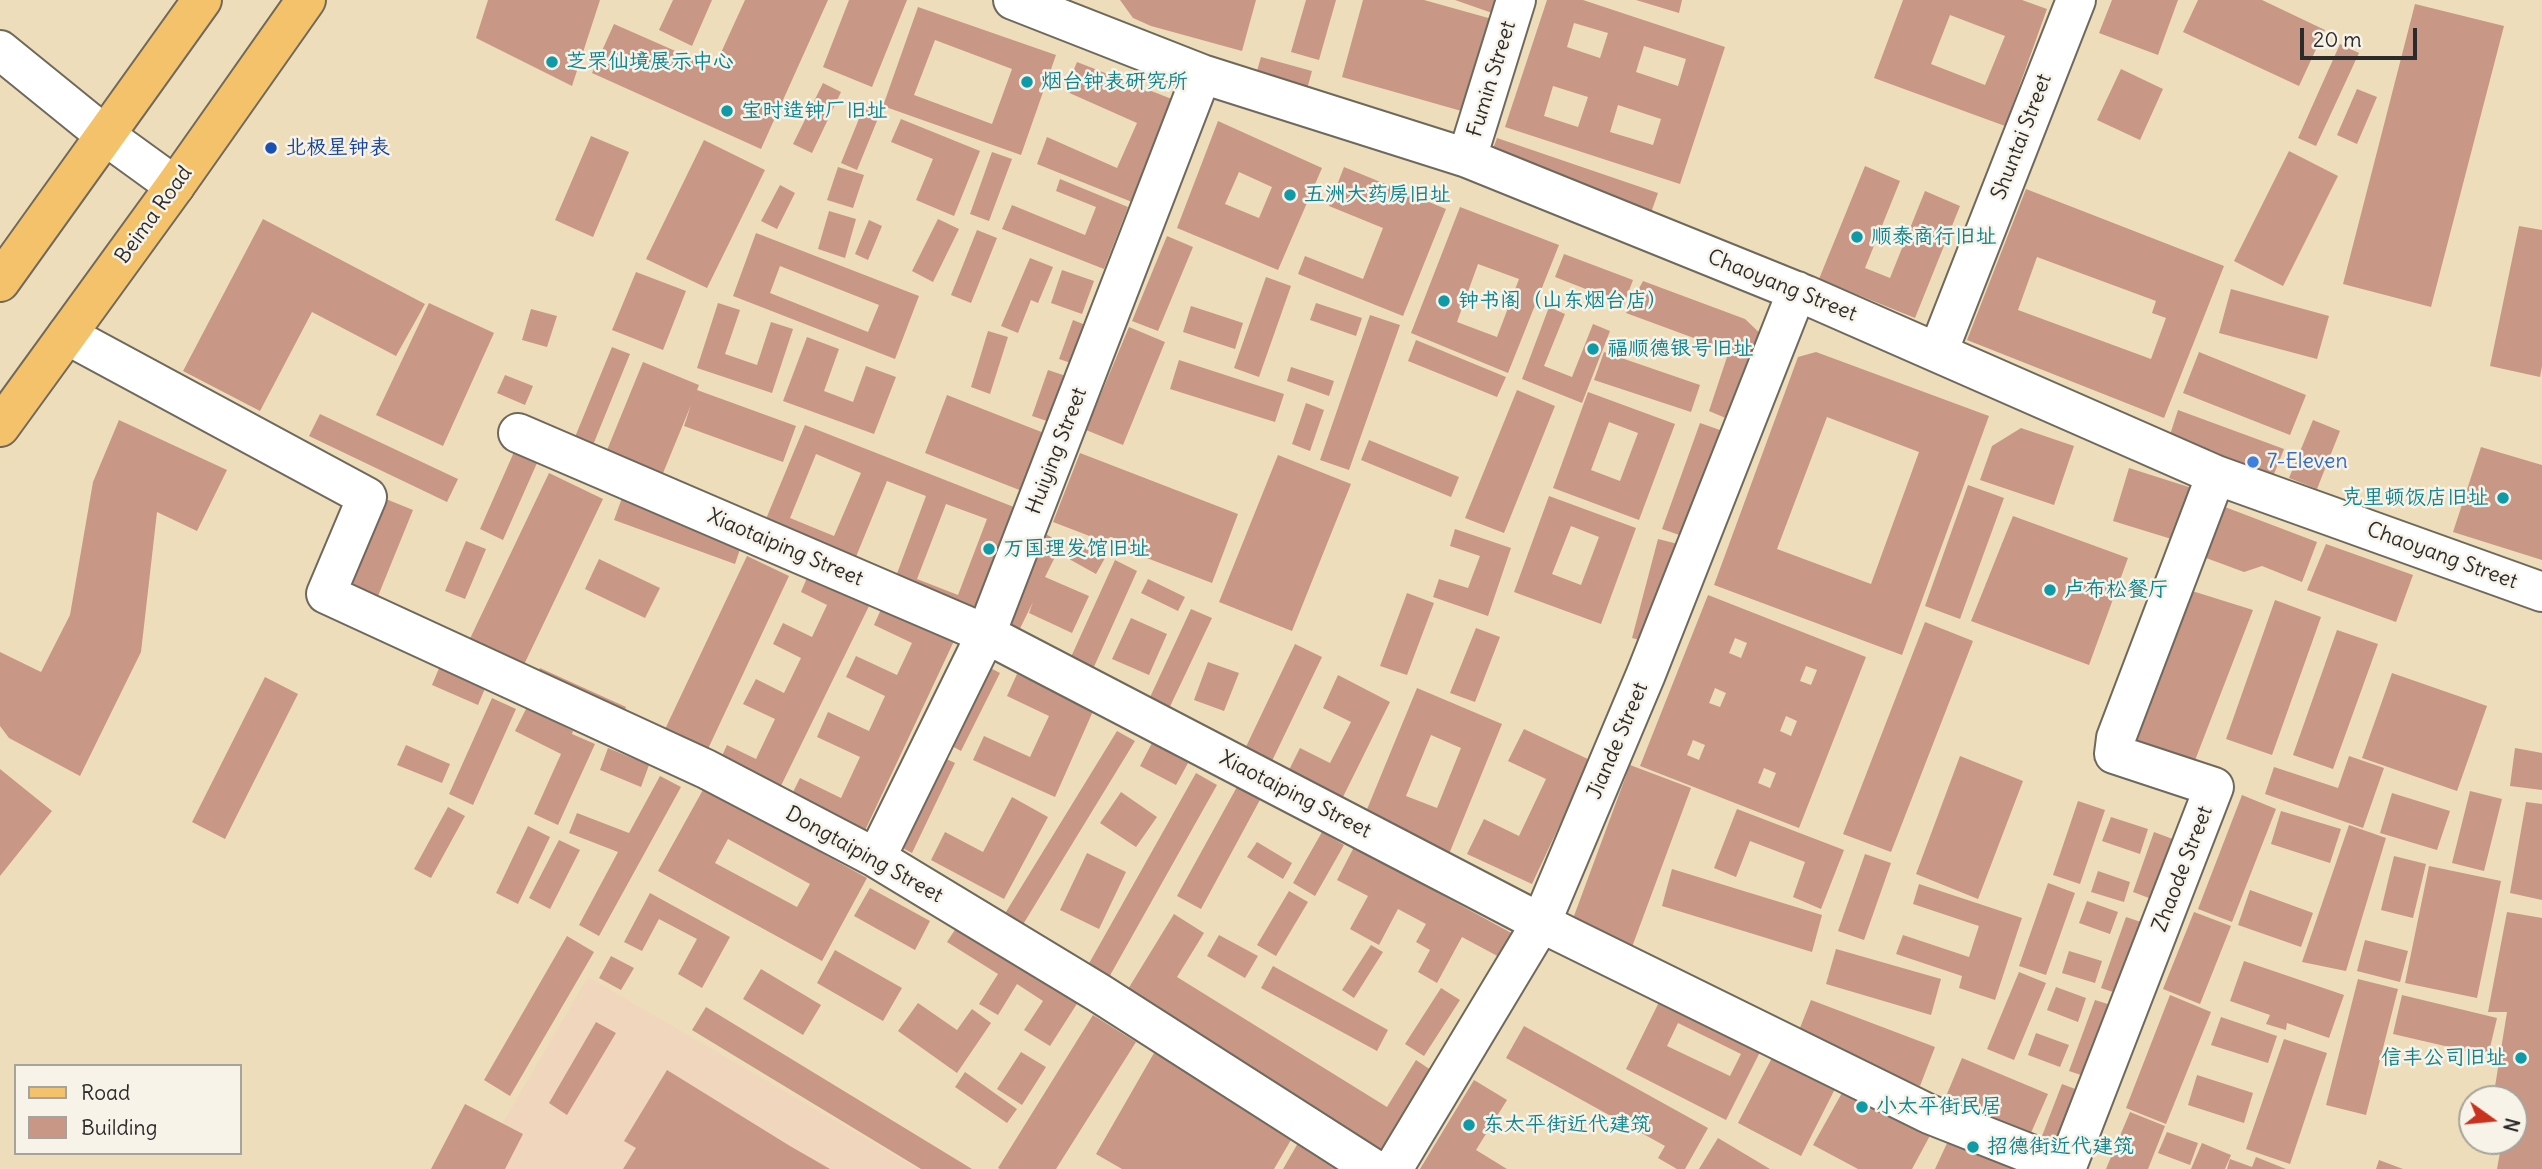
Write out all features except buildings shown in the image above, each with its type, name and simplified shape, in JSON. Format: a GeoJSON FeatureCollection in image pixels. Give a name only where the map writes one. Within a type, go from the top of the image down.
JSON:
{"type":"FeatureCollection","features":[{"type":"Feature","properties":{"kind":"main road"},"geometry":{"type":"LineString","coordinates":[[0,282],[202,0]]}},
{"type":"Feature","properties":{"kind":"main road","name":"Beima Road"},"geometry":{"type":"LineString","coordinates":[[0,427],[176,186],[306,0]]}},
{"type":"Feature","properties":{"kind":"street","name":"Chaoyang Street"},"geometry":{"type":"LineString","coordinates":[[1013,0],[1202,74],[1467,158],[1797,292],[2216,475],[2542,592]]}},
{"type":"Feature","properties":{"kind":"street"},"geometry":{"type":"LineString","coordinates":[[1094,0],[1111,38]]}},
{"type":"Feature","properties":{"kind":"street","name":"Fumin Street"},"geometry":{"type":"LineString","coordinates":[[1467,158],[1516,0]]}},
{"type":"Feature","properties":{"kind":"street","name":"Shuntai Street"},"geometry":{"type":"LineString","coordinates":[[1938,352],[2076,0]]}},
{"type":"Feature","properties":{"kind":"street"},"geometry":{"type":"LineString","coordinates":[[0,50],[106,136],[176,186]]}},
{"type":"Feature","properties":{"kind":"street","name":"Huiying Street"},"geometry":{"type":"LineString","coordinates":[[876,858],[986,634],[1202,74]]}},
{"type":"Feature","properties":{"kind":"street","name":"Jiande Street"},"geometry":{"type":"LineString","coordinates":[[1392,1169],[1541,923],[1646,674],[1797,292]]}},
{"type":"Feature","properties":{"kind":"street","name":"Dongtaiping Street"},"geometry":{"type":"LineString","coordinates":[[67,335],[367,497],[326,594],[706,769],[876,858],[1099,993],[1374,1169]]}},
{"type":"Feature","properties":{"kind":"street","name":"Xiaotaiping Street"},"geometry":{"type":"LineString","coordinates":[[518,433],[986,634],[1541,923],[1930,1114],[2066,1169]]}},
{"type":"Feature","properties":{"kind":"street","name":"Zhaode Street"},"geometry":{"type":"LineString","coordinates":[[2066,1169],[2214,787],[2114,754],[2116,738],[2216,475]]}},
{"type":"Feature","properties":{"kind":"shaded area"},"geometry":{"type":"Polygon","coordinates":[[[588,977],[918,1169],[476,1169],[588,977]]]}},
{"type":"Feature","properties":{"kind":"place","name":"芝罘仙境展示中心"},"geometry":{"type":"Point","coordinates":[552,62]}},
{"type":"Feature","properties":{"kind":"place","name":"烟台钟表研究所"},"geometry":{"type":"Point","coordinates":[1027,82]}},
{"type":"Feature","properties":{"kind":"place","name":"宝时造钟厂旧址"},"geometry":{"type":"Point","coordinates":[727,111]}},
{"type":"Feature","properties":{"kind":"place","name":"北极星钟表"},"geometry":{"type":"Point","coordinates":[271,148]}},
{"type":"Feature","properties":{"kind":"place","name":"五洲大药房旧址"},"geometry":{"type":"Point","coordinates":[1290,195]}},
{"type":"Feature","properties":{"kind":"place","name":"顺泰商行旧址"},"geometry":{"type":"Point","coordinates":[1857,237]}},
{"type":"Feature","properties":{"kind":"place","name":"钟书阁（山东烟台店）"},"geometry":{"type":"Point","coordinates":[1444,301]}},
{"type":"Feature","properties":{"kind":"place","name":"福顺德银号旧址"},"geometry":{"type":"Point","coordinates":[1593,349]}},
{"type":"Feature","properties":{"kind":"place","name":"7-Eleven"},"geometry":{"type":"Point","coordinates":[2253,462]}},
{"type":"Feature","properties":{"kind":"place","name":"克里顿饭店旧址"},"geometry":{"type":"Point","coordinates":[2503,498]}},
{"type":"Feature","properties":{"kind":"place","name":"万国理发馆旧址"},"geometry":{"type":"Point","coordinates":[989,549]}},
{"type":"Feature","properties":{"kind":"place","name":"卢布松餐厅"},"geometry":{"type":"Point","coordinates":[2050,590]}},
{"type":"Feature","properties":{"kind":"place","name":"信丰公司旧址"},"geometry":{"type":"Point","coordinates":[2521,1058]}},
{"type":"Feature","properties":{"kind":"place","name":"小太平街民居"},"geometry":{"type":"Point","coordinates":[1862,1107]}},
{"type":"Feature","properties":{"kind":"place","name":"东太平街近代建筑"},"geometry":{"type":"Point","coordinates":[1469,1125]}},
{"type":"Feature","properties":{"kind":"place","name":"招德街近代建筑"},"geometry":{"type":"Point","coordinates":[1973,1147]}}]}
